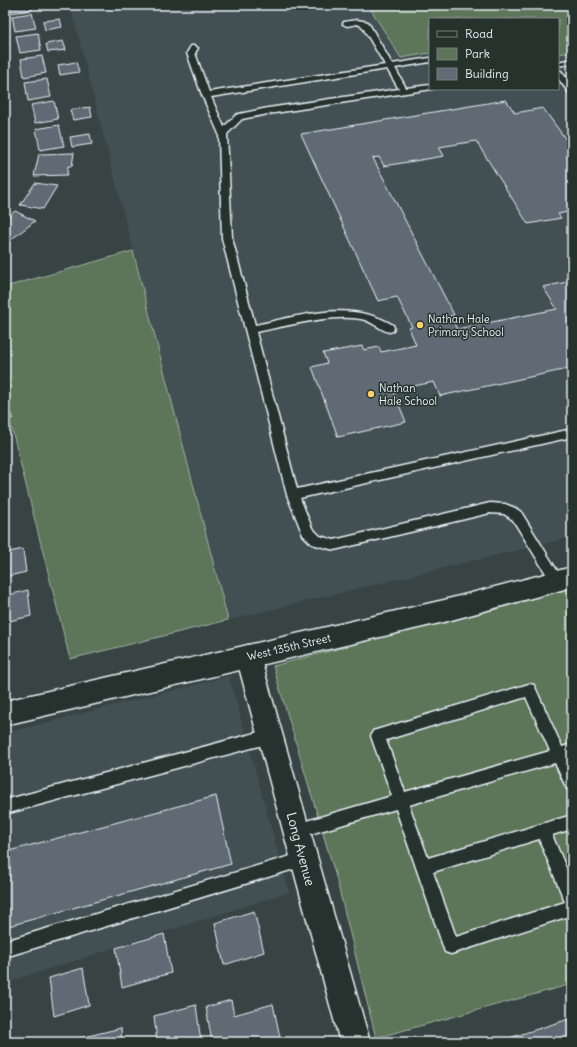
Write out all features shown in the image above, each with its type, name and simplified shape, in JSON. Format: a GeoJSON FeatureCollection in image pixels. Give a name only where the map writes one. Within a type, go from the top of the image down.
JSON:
{"type":"FeatureCollection","features":[{"type":"Feature","properties":{"kind":"street","name":"West 135th Street"},"geometry":{"type":"LineString","coordinates":[[5,713],[444,611],[564,579]]}},
{"type":"Feature","properties":{"kind":"street","name":"Long Avenue"},"geometry":{"type":"LineString","coordinates":[[248,656],[355,1042]]}},
{"type":"Feature","properties":{"kind":"lane"},"geometry":{"type":"LineString","coordinates":[[347,24],[357,22],[365,24],[404,90]]}},
{"type":"Feature","properties":{"kind":"lane"},"geometry":{"type":"LineString","coordinates":[[194,48],[191,53],[206,95],[223,134],[227,238],[293,495],[307,531],[316,540],[328,545],[334,545],[490,508],[508,509],[517,516],[564,579]]}},
{"type":"Feature","properties":{"kind":"lane"},"geometry":{"type":"LineString","coordinates":[[206,95],[429,60]]}},
{"type":"Feature","properties":{"kind":"lane"},"geometry":{"type":"LineString","coordinates":[[559,64],[572,61]]}},
{"type":"Feature","properties":{"kind":"lane"},"geometry":{"type":"LineString","coordinates":[[559,74],[572,91]]}},
{"type":"Feature","properties":{"kind":"lane"},"geometry":{"type":"LineString","coordinates":[[223,134],[239,118],[268,110],[429,87]]}},
{"type":"Feature","properties":{"kind":"lane"},"geometry":{"type":"LineString","coordinates":[[250,330],[340,314],[352,314],[372,318],[389,328]]}},
{"type":"Feature","properties":{"kind":"lane"},"geometry":{"type":"LineString","coordinates":[[293,495],[572,433]]}},
{"type":"Feature","properties":{"kind":"lane"},"geometry":{"type":"LineString","coordinates":[[572,784],[565,753],[529,690],[378,736],[451,946],[572,907]]}},
{"type":"Feature","properties":{"kind":"lane"},"geometry":{"type":"LineString","coordinates":[[5,807],[270,736]]}},
{"type":"Feature","properties":{"kind":"lane"},"geometry":{"type":"LineString","coordinates":[[296,831],[565,753]]}},
{"type":"Feature","properties":{"kind":"lane"},"geometry":{"type":"LineString","coordinates":[[424,867],[572,822]]}},
{"type":"Feature","properties":{"kind":"lane"},"geometry":{"type":"LineString","coordinates":[[542,831],[572,900]]}},
{"type":"Feature","properties":{"kind":"lane"},"geometry":{"type":"LineString","coordinates":[[5,949],[304,859]]}},
{"type":"Feature","properties":{"kind":"shaded area","name":"Nathan Hale School"},"geometry":{"type":"Polygon","coordinates":[[[70,5],[572,5],[572,537],[228,620],[70,5]]]}},
{"type":"Feature","properties":{"kind":"shaded area"},"geometry":{"type":"Polygon","coordinates":[[[229,676],[289,892],[5,983],[5,733],[229,676]]]}},
{"type":"Feature","properties":{"kind":"green space"},"geometry":{"type":"Polygon","coordinates":[[[368,5],[572,5],[572,52],[559,54],[559,18],[429,18],[429,53],[401,58],[368,5]]]}},
{"type":"Feature","properties":{"kind":"green space"},"geometry":{"type":"Polygon","coordinates":[[[133,251],[228,620],[70,659],[5,402],[5,287],[133,251]]]}},
{"type":"Feature","properties":{"kind":"green space"},"geometry":{"type":"Polygon","coordinates":[[[572,587],[572,984],[376,1038],[336,877],[273,666],[572,587]]]}},
{"type":"Feature","properties":{"kind":"building"},"geometry":{"type":"Polygon","coordinates":[[[10,5],[31,5],[32,10],[11,13],[10,5]]]}},
{"type":"Feature","properties":{"kind":"building"},"geometry":{"type":"Polygon","coordinates":[[[32,13],[36,28],[15,31],[12,16],[32,13]]]}},
{"type":"Feature","properties":{"kind":"building"},"geometry":{"type":"Polygon","coordinates":[[[60,19],[62,27],[45,30],[43,21],[60,19]]]}},
{"type":"Feature","properties":{"kind":"building"},"geometry":{"type":"Polygon","coordinates":[[[38,33],[41,50],[20,53],[16,36],[38,33]]]}},
{"type":"Feature","properties":{"kind":"building"},"geometry":{"type":"Polygon","coordinates":[[[63,41],[66,50],[48,52],[46,44],[63,41]]]}},
{"type":"Feature","properties":{"kind":"building"},"geometry":{"type":"Polygon","coordinates":[[[42,56],[46,73],[24,77],[21,59],[42,56]]]}},
{"type":"Feature","properties":{"kind":"building"},"geometry":{"type":"Polygon","coordinates":[[[76,62],[79,72],[60,75],[58,65],[76,62]]]}},
{"type":"Feature","properties":{"kind":"building"},"geometry":{"type":"Polygon","coordinates":[[[47,79],[51,97],[28,101],[25,82],[47,79]]]}},
{"type":"Feature","properties":{"kind":"building"},"geometry":{"type":"Polygon","coordinates":[[[506,100],[515,113],[543,108],[572,148],[572,211],[558,214],[561,218],[528,224],[476,141],[439,147],[444,156],[384,166],[379,157],[373,158],[454,315],[450,316],[457,329],[557,309],[543,287],[572,281],[572,368],[440,396],[434,382],[393,390],[406,422],[338,437],[312,367],[327,363],[323,353],[362,346],[364,350],[379,347],[381,352],[416,345],[409,328],[412,327],[397,297],[378,301],[301,134],[506,100]]]}},
{"type":"Feature","properties":{"kind":"building"},"geometry":{"type":"Polygon","coordinates":[[[54,101],[58,119],[35,123],[31,105],[54,101]]]}},
{"type":"Feature","properties":{"kind":"building"},"geometry":{"type":"Polygon","coordinates":[[[90,107],[92,117],[73,120],[70,110],[90,107]]]}},
{"type":"Feature","properties":{"kind":"building"},"geometry":{"type":"Polygon","coordinates":[[[59,125],[64,146],[40,150],[36,129],[59,125]]]}},
{"type":"Feature","properties":{"kind":"building"},"geometry":{"type":"Polygon","coordinates":[[[90,134],[92,144],[72,147],[70,137],[90,134]]]}},
{"type":"Feature","properties":{"kind":"building"},"geometry":{"type":"Polygon","coordinates":[[[74,153],[72,166],[68,166],[67,175],[34,176],[39,154],[74,153]]]}},
{"type":"Feature","properties":{"kind":"building"},"geometry":{"type":"Polygon","coordinates":[[[35,183],[57,186],[43,209],[20,205],[35,183]]]}},
{"type":"Feature","properties":{"kind":"building"},"geometry":{"type":"Polygon","coordinates":[[[15,211],[35,221],[8,242],[5,241],[5,219],[15,211]]]}},
{"type":"Feature","properties":{"kind":"building"},"geometry":{"type":"Polygon","coordinates":[[[5,405],[13,418],[5,422],[5,405]]]}},
{"type":"Feature","properties":{"kind":"building"},"geometry":{"type":"Polygon","coordinates":[[[23,549],[26,572],[5,577],[5,553],[23,549]]]}},
{"type":"Feature","properties":{"kind":"building"},"geometry":{"type":"Polygon","coordinates":[[[28,590],[31,616],[5,622],[5,596],[28,590]]]}},
{"type":"Feature","properties":{"kind":"building"},"geometry":{"type":"Polygon","coordinates":[[[216,796],[231,864],[5,927],[5,852],[216,796]]]}},
{"type":"Feature","properties":{"kind":"building"},"geometry":{"type":"Polygon","coordinates":[[[254,911],[264,952],[224,965],[215,923],[254,911]]]}},
{"type":"Feature","properties":{"kind":"building"},"geometry":{"type":"Polygon","coordinates":[[[164,934],[171,973],[122,987],[116,948],[164,934]]]}},
{"type":"Feature","properties":{"kind":"building"},"geometry":{"type":"Polygon","coordinates":[[[83,968],[89,1005],[54,1016],[49,978],[83,968]]]}},
{"type":"Feature","properties":{"kind":"building"},"geometry":{"type":"Polygon","coordinates":[[[231,1000],[234,1015],[273,1004],[281,1042],[212,1042],[206,1007],[231,1000]]]}},
{"type":"Feature","properties":{"kind":"building"},"geometry":{"type":"Polygon","coordinates":[[[196,1005],[201,1042],[157,1042],[154,1016],[196,1005]]]}},
{"type":"Feature","properties":{"kind":"building"},"geometry":{"type":"Polygon","coordinates":[[[572,1018],[572,1042],[504,1042],[503,1040],[572,1018]]]}},
{"type":"Feature","properties":{"kind":"building"},"geometry":{"type":"Polygon","coordinates":[[[121,1028],[122,1042],[80,1042],[80,1038],[121,1028]]]}},
{"type":"Feature","properties":{"kind":"place","name":"Nathan Hale Primary School"},"geometry":{"type":"Point","coordinates":[420,325]}},
{"type":"Feature","properties":{"kind":"place","name":"Nathan Hale School"},"geometry":{"type":"Point","coordinates":[371,394]}}]}
